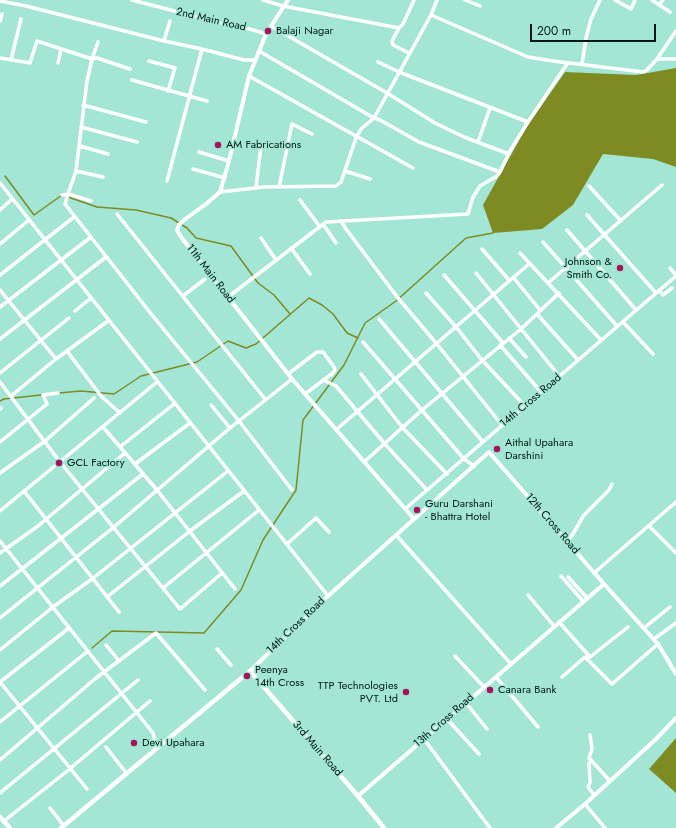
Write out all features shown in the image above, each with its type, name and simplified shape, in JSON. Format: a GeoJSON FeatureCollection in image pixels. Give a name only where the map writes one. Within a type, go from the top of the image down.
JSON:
{"type":"FeatureCollection","features":[{"type":"Feature","properties":{"kind":"main road"},"geometry":{"type":"LineString","coordinates":[[62,827],[250,671]]}},
{"type":"Feature","properties":{"kind":"main road","name":"3rd Main Road"},"geometry":{"type":"LineString","coordinates":[[250,671],[384,828]]}},
{"type":"Feature","properties":{"kind":"main road"},"geometry":{"type":"LineString","coordinates":[[0,817],[10,828]]}},
{"type":"Feature","properties":{"kind":"street","name":"2nd Main Road"},"geometry":{"type":"LineString","coordinates":[[132,0],[266,34]]}},
{"type":"Feature","properties":{"kind":"street"},"geometry":{"type":"LineString","coordinates":[[263,0],[284,6],[399,28]]}},
{"type":"Feature","properties":{"kind":"street"},"geometry":{"type":"LineString","coordinates":[[288,0],[266,34],[249,76],[225,178],[220,192],[256,188],[336,186],[341,182],[356,138],[361,129],[374,118],[431,15],[437,0]]}},
{"type":"Feature","properties":{"kind":"street"},"geometry":{"type":"LineString","coordinates":[[409,53],[393,45],[392,42],[399,28],[403,24],[414,0]]}},
{"type":"Feature","properties":{"kind":"street"},"geometry":{"type":"LineString","coordinates":[[465,0],[480,6]]}},
{"type":"Feature","properties":{"kind":"street"},"geometry":{"type":"LineString","coordinates":[[582,64],[591,19],[600,0]]}},
{"type":"Feature","properties":{"kind":"street"},"geometry":{"type":"LineString","coordinates":[[618,1],[630,8],[635,0]]}},
{"type":"Feature","properties":{"kind":"street"},"geometry":{"type":"LineString","coordinates":[[652,0],[670,12]]}},
{"type":"Feature","properties":{"kind":"street"},"geometry":{"type":"LineString","coordinates":[[659,5],[663,0]]}},
{"type":"Feature","properties":{"kind":"street"},"geometry":{"type":"LineString","coordinates":[[0,1],[26,6],[244,60],[255,60]]}},
{"type":"Feature","properties":{"kind":"street"},"geometry":{"type":"LineString","coordinates":[[0,21],[2,14]]}},
{"type":"Feature","properties":{"kind":"street"},"geometry":{"type":"LineString","coordinates":[[431,15],[528,57],[567,64],[582,64],[643,72],[647,70],[657,59],[676,31]]}},
{"type":"Feature","properties":{"kind":"street"},"geometry":{"type":"LineString","coordinates":[[11,60],[21,19]]}},
{"type":"Feature","properties":{"kind":"street"},"geometry":{"type":"LineString","coordinates":[[164,41],[170,21]]}},
{"type":"Feature","properties":{"kind":"street"},"geometry":{"type":"LineString","coordinates":[[271,26],[387,93],[435,123],[508,154]]}},
{"type":"Feature","properties":{"kind":"street"},"geometry":{"type":"LineString","coordinates":[[0,58],[30,63],[37,41],[92,59],[97,58],[130,69]]}},
{"type":"Feature","properties":{"kind":"street"},"geometry":{"type":"LineString","coordinates":[[98,42],[92,59],[83,105],[80,146],[76,171],[65,204],[239,421],[292,490]]}},
{"type":"Feature","properties":{"kind":"street"},"geometry":{"type":"LineString","coordinates":[[58,63],[61,49]]}},
{"type":"Feature","properties":{"kind":"street"},"geometry":{"type":"LineString","coordinates":[[167,181],[202,49]]}},
{"type":"Feature","properties":{"kind":"street"},"geometry":{"type":"LineString","coordinates":[[259,50],[374,118],[425,145],[500,172]]}},
{"type":"Feature","properties":{"kind":"street"},"geometry":{"type":"LineString","coordinates":[[657,59],[676,59]]}},
{"type":"Feature","properties":{"kind":"street"},"geometry":{"type":"LineString","coordinates":[[149,61],[175,68],[168,91]]}},
{"type":"Feature","properties":{"kind":"street"},"geometry":{"type":"LineString","coordinates":[[378,62],[399,72],[528,122]]}},
{"type":"Feature","properties":{"kind":"street"},"geometry":{"type":"LineString","coordinates":[[228,297],[326,222],[468,214],[473,197],[480,186],[497,176],[500,172],[508,154],[567,64]]}},
{"type":"Feature","properties":{"kind":"street"},"geometry":{"type":"LineString","coordinates":[[249,76],[356,138],[413,168]]}},
{"type":"Feature","properties":{"kind":"street"},"geometry":{"type":"LineString","coordinates":[[132,80],[207,101]]}},
{"type":"Feature","properties":{"kind":"street"},"geometry":{"type":"LineString","coordinates":[[83,105],[146,122]]}},
{"type":"Feature","properties":{"kind":"street"},"geometry":{"type":"LineString","coordinates":[[478,142],[490,108]]}},
{"type":"Feature","properties":{"kind":"street"},"geometry":{"type":"LineString","coordinates":[[279,187],[292,124],[312,134]]}},
{"type":"Feature","properties":{"kind":"street"},"geometry":{"type":"LineString","coordinates":[[81,128],[137,142]]}},
{"type":"Feature","properties":{"kind":"street"},"geometry":{"type":"LineString","coordinates":[[256,188],[261,145]]}},
{"type":"Feature","properties":{"kind":"street"},"geometry":{"type":"LineString","coordinates":[[80,146],[108,154]]}},
{"type":"Feature","properties":{"kind":"street"},"geometry":{"type":"LineString","coordinates":[[199,152],[229,161]]}},
{"type":"Feature","properties":{"kind":"street"},"geometry":{"type":"LineString","coordinates":[[193,169],[225,178]]}},
{"type":"Feature","properties":{"kind":"street"},"geometry":{"type":"LineString","coordinates":[[76,171],[103,177]]}},
{"type":"Feature","properties":{"kind":"street"},"geometry":{"type":"LineString","coordinates":[[345,171],[370,179]]}},
{"type":"Feature","properties":{"kind":"street"},"geometry":{"type":"LineString","coordinates":[[0,183],[108,321],[328,596]]}},
{"type":"Feature","properties":{"kind":"street"},"geometry":{"type":"LineString","coordinates":[[548,283],[662,185]]}},
{"type":"Feature","properties":{"kind":"street"},"geometry":{"type":"LineString","coordinates":[[589,186],[621,221]]}},
{"type":"Feature","properties":{"kind":"street","name":"11th Main Road"},"geometry":{"type":"LineString","coordinates":[[220,192],[180,224],[177,230],[181,237],[260,336],[292,379],[414,519]]}},
{"type":"Feature","properties":{"kind":"street"},"geometry":{"type":"LineString","coordinates":[[62,195],[68,194],[91,201]]}},
{"type":"Feature","properties":{"kind":"street"},"geometry":{"type":"LineString","coordinates":[[0,210],[12,199]]}},
{"type":"Feature","properties":{"kind":"street"},"geometry":{"type":"LineString","coordinates":[[300,200],[336,243]]}},
{"type":"Feature","properties":{"kind":"street"},"geometry":{"type":"LineString","coordinates":[[117,214],[266,399]]}},
{"type":"Feature","properties":{"kind":"street"},"geometry":{"type":"LineString","coordinates":[[587,215],[658,292],[663,295],[672,288]]}},
{"type":"Feature","properties":{"kind":"street"},"geometry":{"type":"LineString","coordinates":[[0,275],[74,217]]}},
{"type":"Feature","properties":{"kind":"street"},"geometry":{"type":"LineString","coordinates":[[0,244],[29,220]]}},
{"type":"Feature","properties":{"kind":"street"},"geometry":{"type":"LineString","coordinates":[[341,221],[398,298],[502,426]]}},
{"type":"Feature","properties":{"kind":"street"},"geometry":{"type":"LineString","coordinates":[[567,230],[636,310]]}},
{"type":"Feature","properties":{"kind":"street"},"geometry":{"type":"LineString","coordinates":[[0,307],[91,237]]}},
{"type":"Feature","properties":{"kind":"street"},"geometry":{"type":"LineString","coordinates":[[261,238],[276,260]]}},
{"type":"Feature","properties":{"kind":"street"},"geometry":{"type":"LineString","coordinates":[[543,242],[617,326]]}},
{"type":"Feature","properties":{"kind":"street"},"geometry":{"type":"LineString","coordinates":[[291,248],[310,274]]}},
{"type":"Feature","properties":{"kind":"street"},"geometry":{"type":"LineString","coordinates":[[482,249],[511,279],[578,360]]}},
{"type":"Feature","properties":{"kind":"street"},"geometry":{"type":"LineString","coordinates":[[520,253],[529,264],[559,293],[601,340]]}},
{"type":"Feature","properties":{"kind":"street"},"geometry":{"type":"LineString","coordinates":[[0,339],[106,257]]}},
{"type":"Feature","properties":{"kind":"street"},"geometry":{"type":"LineString","coordinates":[[337,429],[529,264]]}},
{"type":"Feature","properties":{"kind":"street"},"geometry":{"type":"LineString","coordinates":[[670,268],[676,275]]}},
{"type":"Feature","properties":{"kind":"street"},"geometry":{"type":"LineString","coordinates":[[476,273],[560,377]]}},
{"type":"Feature","properties":{"kind":"street"},"geometry":{"type":"LineString","coordinates":[[444,275],[475,310],[541,392]]}},
{"type":"Feature","properties":{"kind":"street","name":"14th Cross Road"},"geometry":{"type":"LineString","coordinates":[[405,509],[560,377],[676,275]]}},
{"type":"Feature","properties":{"kind":"street"},"geometry":{"type":"LineString","coordinates":[[183,296],[205,279]]}},
{"type":"Feature","properties":{"kind":"street"},"geometry":{"type":"LineString","coordinates":[[0,290],[56,359]]}},
{"type":"Feature","properties":{"kind":"street"},"geometry":{"type":"LineString","coordinates":[[426,293],[456,327],[482,360],[525,406]]}},
{"type":"Feature","properties":{"kind":"street"},"geometry":{"type":"LineString","coordinates":[[364,462],[402,427],[521,328],[559,293]]}},
{"type":"Feature","properties":{"kind":"street"},"geometry":{"type":"LineString","coordinates":[[75,311],[91,298]]}},
{"type":"Feature","properties":{"kind":"street"},"geometry":{"type":"LineString","coordinates":[[0,373],[69,318]]}},
{"type":"Feature","properties":{"kind":"street"},"geometry":{"type":"LineString","coordinates":[[379,320],[483,442]]}},
{"type":"Feature","properties":{"kind":"street"},"geometry":{"type":"LineString","coordinates":[[10,396],[56,359],[108,321]]}},
{"type":"Feature","properties":{"kind":"street"},"geometry":{"type":"LineString","coordinates":[[623,322],[653,354]]}},
{"type":"Feature","properties":{"kind":"street"},"geometry":{"type":"LineString","coordinates":[[509,338],[526,357]]}},
{"type":"Feature","properties":{"kind":"street"},"geometry":{"type":"LineString","coordinates":[[363,342],[464,459],[474,466]]}},
{"type":"Feature","properties":{"kind":"street"},"geometry":{"type":"LineString","coordinates":[[67,351],[101,396],[120,413]]}},
{"type":"Feature","properties":{"kind":"street"},"geometry":{"type":"LineString","coordinates":[[288,374],[320,351],[323,352],[335,370],[305,394]]}},
{"type":"Feature","properties":{"kind":"street"},"geometry":{"type":"LineString","coordinates":[[361,374],[402,427],[447,474]]}},
{"type":"Feature","properties":{"kind":"street"},"geometry":{"type":"LineString","coordinates":[[0,618],[114,527],[208,446],[292,379]]}},
{"type":"Feature","properties":{"kind":"street"},"geometry":{"type":"LineString","coordinates":[[323,380],[336,386],[384,444],[427,490]]}},
{"type":"Feature","properties":{"kind":"street"},"geometry":{"type":"LineString","coordinates":[[0,382],[60,462],[180,609],[222,573]]}},
{"type":"Feature","properties":{"kind":"street"},"geometry":{"type":"LineString","coordinates":[[0,510],[157,382]]}},
{"type":"Feature","properties":{"kind":"street"},"geometry":{"type":"LineString","coordinates":[[0,390],[4,387]]}},
{"type":"Feature","properties":{"kind":"street"},"geometry":{"type":"LineString","coordinates":[[0,442],[47,404],[43,395],[58,393]]}},
{"type":"Feature","properties":{"kind":"street"},"geometry":{"type":"LineString","coordinates":[[0,473],[45,441],[94,398]]}},
{"type":"Feature","properties":{"kind":"street"},"geometry":{"type":"LineString","coordinates":[[120,447],[174,404]]}},
{"type":"Feature","properties":{"kind":"street"},"geometry":{"type":"LineString","coordinates":[[211,405],[230,428]]}},
{"type":"Feature","properties":{"kind":"street"},"geometry":{"type":"LineString","coordinates":[[135,464],[190,423]]}},
{"type":"Feature","properties":{"kind":"street"},"geometry":{"type":"LineString","coordinates":[[103,427],[157,490],[235,589]]}},
{"type":"Feature","properties":{"kind":"street","name":"12th Cross Road"},"geometry":{"type":"LineString","coordinates":[[414,519],[489,452],[594,573],[654,639],[676,674]]}},
{"type":"Feature","properties":{"kind":"street"},"geometry":{"type":"LineString","coordinates":[[0,553],[46,519],[125,453]]}},
{"type":"Feature","properties":{"kind":"street"},"geometry":{"type":"LineString","coordinates":[[0,650],[228,471]]}},
{"type":"Feature","properties":{"kind":"street"},"geometry":{"type":"LineString","coordinates":[[0,586],[143,474]]}},
{"type":"Feature","properties":{"kind":"street"},"geometry":{"type":"LineString","coordinates":[[568,542],[584,515],[609,490],[612,484]]}},
{"type":"Feature","properties":{"kind":"street"},"geometry":{"type":"LineString","coordinates":[[24,491],[119,612]]}},
{"type":"Feature","properties":{"kind":"street"},"geometry":{"type":"LineString","coordinates":[[107,597],[190,531],[244,491]]}},
{"type":"Feature","properties":{"kind":"street"},"geometry":{"type":"LineString","coordinates":[[594,573],[676,502]]}},
{"type":"Feature","properties":{"kind":"street"},"geometry":{"type":"LineString","coordinates":[[163,588],[259,510]]}},
{"type":"Feature","properties":{"kind":"street"},"geometry":{"type":"LineString","coordinates":[[287,544],[316,518],[329,532]]}},
{"type":"Feature","properties":{"kind":"street","name":"14th Cross Road"},"geometry":{"type":"LineString","coordinates":[[250,671],[328,596],[414,519]]}},
{"type":"Feature","properties":{"kind":"street"},"geometry":{"type":"LineString","coordinates":[[649,526],[676,553]]}},
{"type":"Feature","properties":{"kind":"street"},"geometry":{"type":"LineString","coordinates":[[396,535],[511,664]]}},
{"type":"Feature","properties":{"kind":"street"},"geometry":{"type":"LineString","coordinates":[[0,540],[153,734],[157,748]]}},
{"type":"Feature","properties":{"kind":"street"},"geometry":{"type":"LineString","coordinates":[[561,576],[585,600]]}},
{"type":"Feature","properties":{"kind":"street"},"geometry":{"type":"LineString","coordinates":[[568,577],[585,600]]}},
{"type":"Feature","properties":{"kind":"street","name":"13th Cross Road"},"geometry":{"type":"LineString","coordinates":[[358,796],[604,584]]}},
{"type":"Feature","properties":{"kind":"street"},"geometry":{"type":"LineString","coordinates":[[528,595],[554,626]]}},
{"type":"Feature","properties":{"kind":"street"},"geometry":{"type":"LineString","coordinates":[[644,628],[670,607]]}},
{"type":"Feature","properties":{"kind":"street"},"geometry":{"type":"LineString","coordinates":[[559,622],[590,657],[628,627]]}},
{"type":"Feature","properties":{"kind":"street"},"geometry":{"type":"LineString","coordinates":[[654,639],[676,623]]}},
{"type":"Feature","properties":{"kind":"street"},"geometry":{"type":"LineString","coordinates":[[69,628],[0,682],[87,789]]}},
{"type":"Feature","properties":{"kind":"street"},"geometry":{"type":"LineString","coordinates":[[0,760],[105,672],[156,634],[204,690]]}},
{"type":"Feature","properties":{"kind":"street"},"geometry":{"type":"LineString","coordinates":[[562,677],[585,657],[612,684],[658,644]]}},
{"type":"Feature","properties":{"kind":"street"},"geometry":{"type":"LineString","coordinates":[[106,646],[119,661]]}},
{"type":"Feature","properties":{"kind":"street"},"geometry":{"type":"LineString","coordinates":[[218,649],[231,665]]}},
{"type":"Feature","properties":{"kind":"street"},"geometry":{"type":"LineString","coordinates":[[0,722],[88,651]]}},
{"type":"Feature","properties":{"kind":"street"},"geometry":{"type":"LineString","coordinates":[[455,656],[484,687]]}},
{"type":"Feature","properties":{"kind":"street"},"geometry":{"type":"LineString","coordinates":[[496,677],[538,727]]}},
{"type":"Feature","properties":{"kind":"street"},"geometry":{"type":"LineString","coordinates":[[0,793],[138,680]]}},
{"type":"Feature","properties":{"kind":"street"},"geometry":{"type":"LineString","coordinates":[[4,821],[70,769],[150,701]]}},
{"type":"Feature","properties":{"kind":"street"},"geometry":{"type":"LineString","coordinates":[[466,703],[487,729]]}},
{"type":"Feature","properties":{"kind":"street"},"geometry":{"type":"LineString","coordinates":[[556,828],[585,804],[656,739],[676,718]]}},
{"type":"Feature","properties":{"kind":"street"},"geometry":{"type":"LineString","coordinates":[[447,719],[479,754]]}},
{"type":"Feature","properties":{"kind":"street"},"geometry":{"type":"LineString","coordinates":[[590,735],[592,749],[589,758],[610,781]]}},
{"type":"Feature","properties":{"kind":"street"},"geometry":{"type":"LineString","coordinates":[[424,739],[490,828]]}},
{"type":"Feature","properties":{"kind":"street"},"geometry":{"type":"LineString","coordinates":[[106,747],[127,774]]}},
{"type":"Feature","properties":{"kind":"street"},"geometry":{"type":"LineString","coordinates":[[589,763],[590,782],[588,787],[594,795]]}},
{"type":"Feature","properties":{"kind":"street"},"geometry":{"type":"LineString","coordinates":[[585,804],[605,828]]}},
{"type":"Feature","properties":{"kind":"street"},"geometry":{"type":"LineString","coordinates":[[50,808],[62,827]]}},
{"type":"Feature","properties":{"kind":"shaded area"},"geometry":{"type":"Polygon","coordinates":[[[676,68],[676,167],[653,159],[603,154],[573,205],[542,229],[493,233],[483,205],[526,128],[565,72],[636,75],[676,68]]]}},
{"type":"Feature","properties":{"kind":"shaded area"},"geometry":{"type":"Polygon","coordinates":[[[676,738],[676,793],[649,769],[676,738]]]}},
{"type":"Feature","properties":{"kind":"waterway"},"geometry":{"type":"LineString","coordinates":[[5,176],[34,215],[62,195]]}},
{"type":"Feature","properties":{"kind":"waterway"},"geometry":{"type":"LineString","coordinates":[[68,197],[97,207],[136,210],[171,218],[187,228],[196,238],[231,246],[258,283],[274,295],[290,314]]}},
{"type":"Feature","properties":{"kind":"waterway"},"geometry":{"type":"LineString","coordinates":[[92,648],[112,631],[204,633],[241,590],[263,540],[296,490],[303,420],[344,365],[365,323],[396,301],[466,238],[493,233]]}},
{"type":"Feature","properties":{"kind":"waterway"},"geometry":{"type":"LineString","coordinates":[[59,393],[81,391],[114,394],[141,376],[197,362],[228,341],[246,348],[256,344],[309,298],[322,305],[333,314],[347,333],[358,338]]}},
{"type":"Feature","properties":{"kind":"waterway"},"geometry":{"type":"LineString","coordinates":[[0,401],[4,399],[41,395]]}},
{"type":"Feature","properties":{"kind":"place","name":"Balaji Nagar"},"geometry":{"type":"Point","coordinates":[268,31]}},
{"type":"Feature","properties":{"kind":"place","name":"AM Fabrications"},"geometry":{"type":"Point","coordinates":[218,145]}},
{"type":"Feature","properties":{"kind":"place","name":"Johnson & Smith Co."},"geometry":{"type":"Point","coordinates":[620,268]}},
{"type":"Feature","properties":{"kind":"place","name":"Aithal Upahara Darshini"},"geometry":{"type":"Point","coordinates":[497,449]}},
{"type":"Feature","properties":{"kind":"place","name":"GCL Factory"},"geometry":{"type":"Point","coordinates":[59,463]}},
{"type":"Feature","properties":{"kind":"place","name":"Guru Darshani - Bhattra Hotel"},"geometry":{"type":"Point","coordinates":[417,510]}},
{"type":"Feature","properties":{"kind":"place","name":"Peenya 14th Cross"},"geometry":{"type":"Point","coordinates":[247,676]}},
{"type":"Feature","properties":{"kind":"place","name":"Canara Bank"},"geometry":{"type":"Point","coordinates":[490,690]}},
{"type":"Feature","properties":{"kind":"place","name":"TTP Technologies PVT. Ltd"},"geometry":{"type":"Point","coordinates":[406,692]}},
{"type":"Feature","properties":{"kind":"place","name":"Devi Upahara"},"geometry":{"type":"Point","coordinates":[134,743]}}]}
